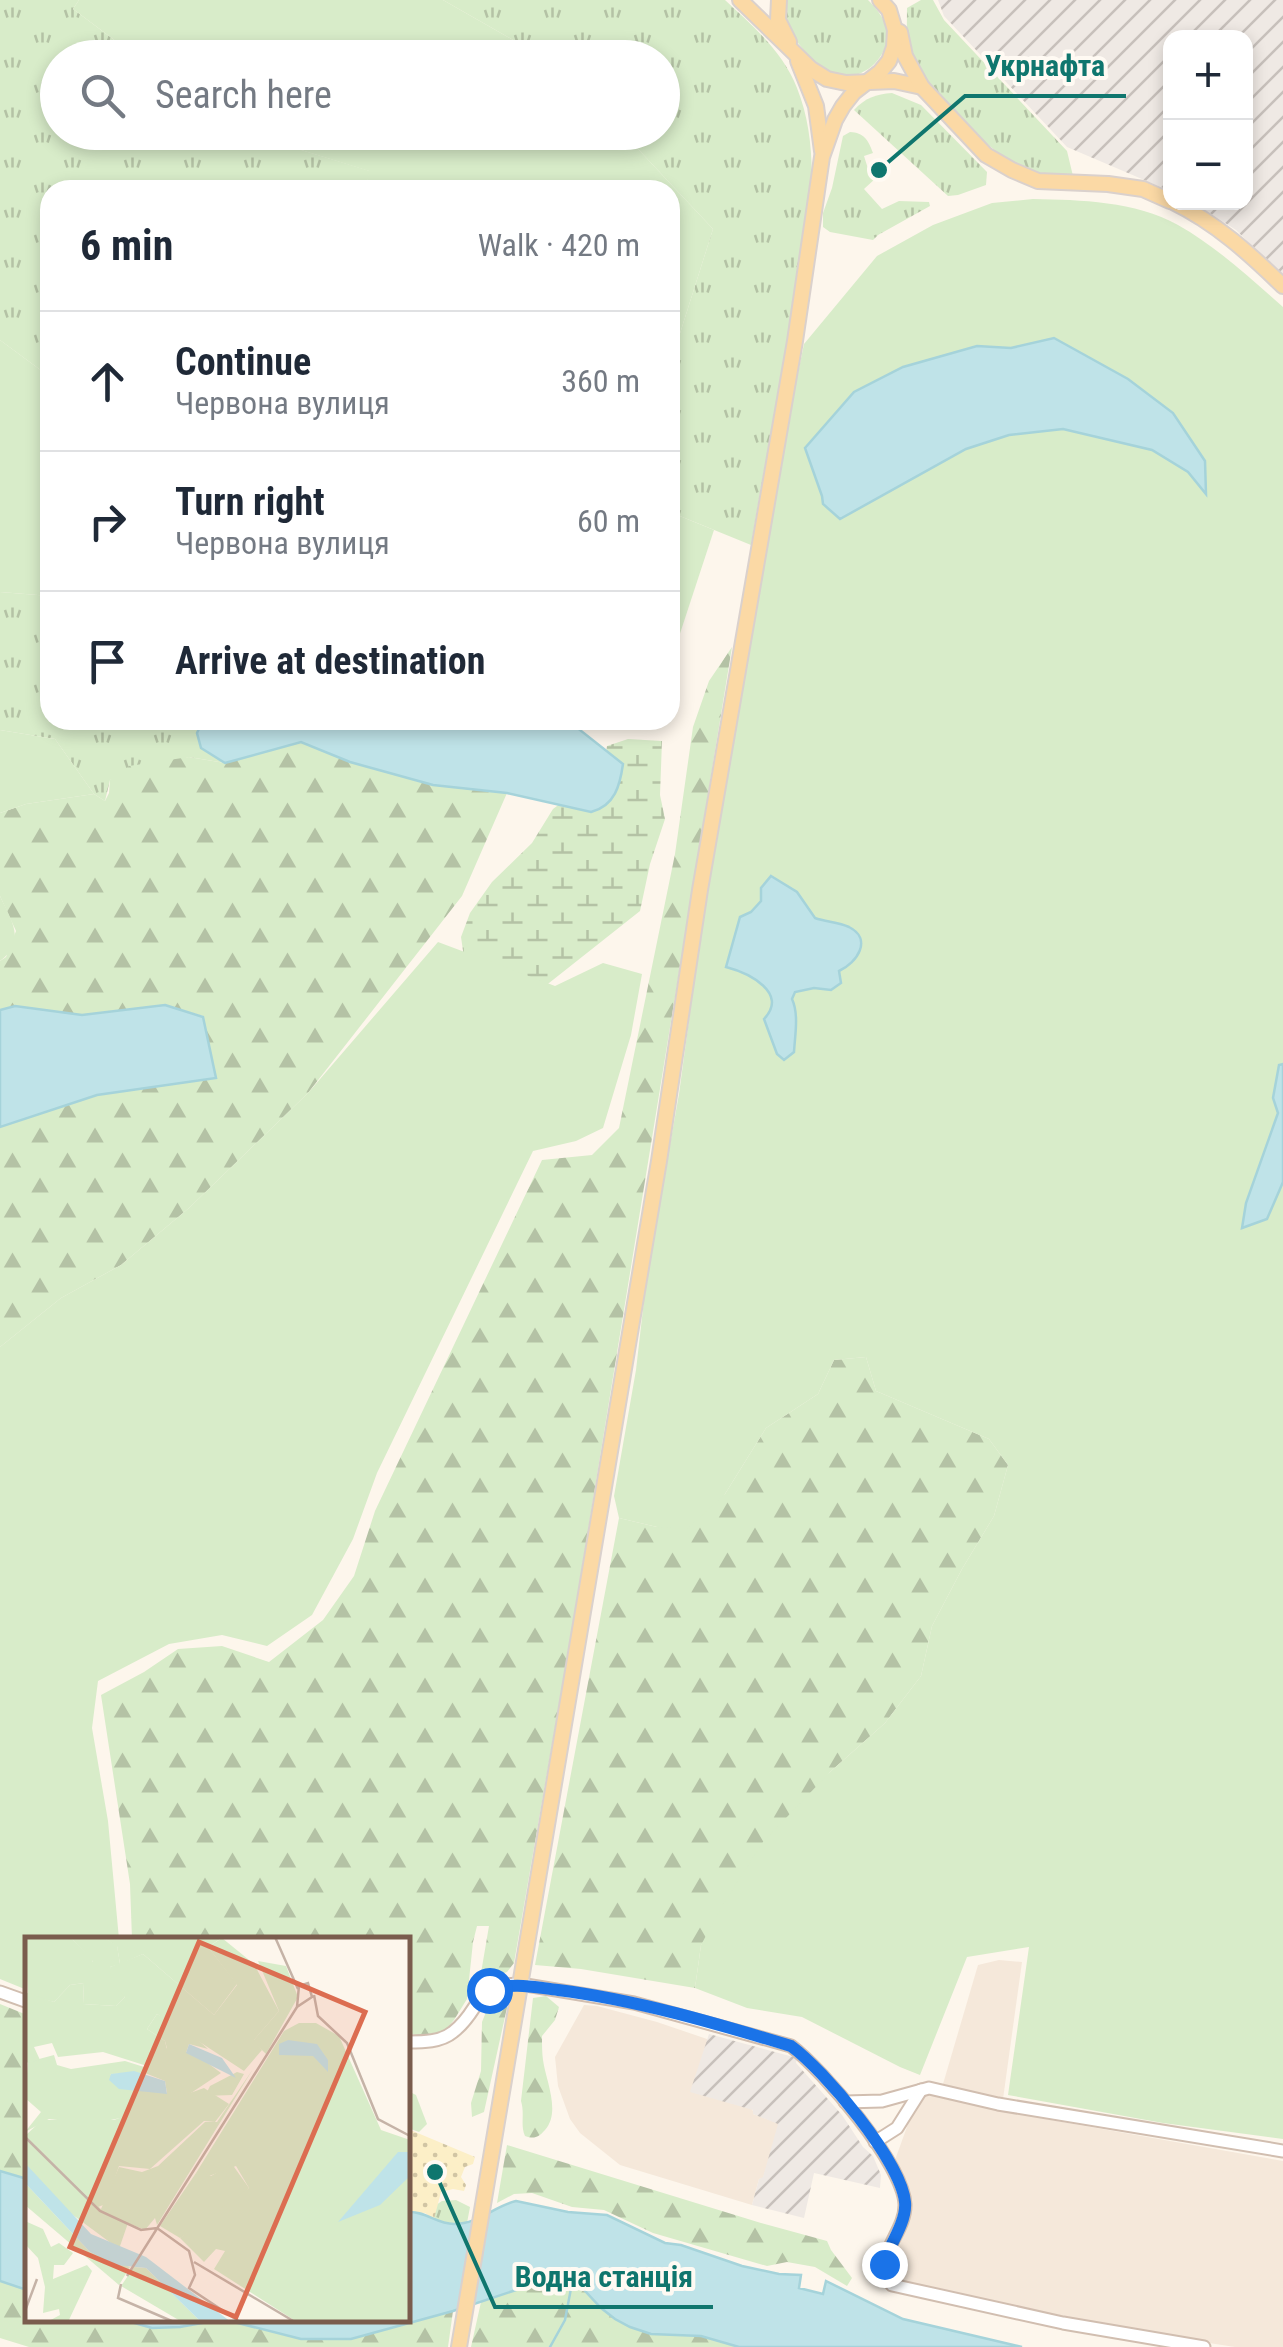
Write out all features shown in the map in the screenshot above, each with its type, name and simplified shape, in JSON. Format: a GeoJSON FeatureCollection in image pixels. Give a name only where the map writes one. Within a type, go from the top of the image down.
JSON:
{"type":"FeatureCollection","features":[{"type":"Feature","properties":{"kind":"main road"},"geometry":{"type":"LineString","coordinates":[[740,0],[826,79],[846,83],[894,81],[922,87]]}},
{"type":"Feature","properties":{"kind":"main road"},"geometry":{"type":"LineString","coordinates":[[779,0],[778,20],[816,106],[822,157]]}},
{"type":"Feature","properties":{"kind":"main road"},"geometry":{"type":"LineString","coordinates":[[459,2347],[659,1161],[700,890],[795,341],[822,157],[835,120],[854,92],[889,62],[895,30],[887,6]]}},
{"type":"Feature","properties":{"kind":"main road"},"geometry":{"type":"LineString","coordinates":[[887,6],[905,56],[922,87],[986,155],[1038,181],[1108,184],[1143,189],[1163,198]]}},
{"type":"Feature","properties":{"kind":"main road"},"geometry":{"type":"LineString","coordinates":[[1187,210],[1214,224],[1283,286]]}},
{"type":"Feature","properties":{"kind":"street"},"geometry":{"type":"LineString","coordinates":[[410,2042],[438,2040],[452,2034],[489,1990],[504,1984],[520,1984],[634,2003],[791,2046],[807,2058],[845,2102],[890,2164],[905,2202],[884,2260],[892,2285],[1063,2323],[1204,2347]]}},
{"type":"Feature","properties":{"kind":"street"},"geometry":{"type":"LineString","coordinates":[[0,1992],[25,2001]]}},
{"type":"Feature","properties":{"kind":"street"},"geometry":{"type":"LineString","coordinates":[[845,2102],[882,2101],[929,2088],[998,2104],[1283,2151]]}},
{"type":"Feature","properties":{"kind":"street"},"geometry":{"type":"LineString","coordinates":[[875,2142],[896,2128],[921,2090]]}},
{"type":"Feature","properties":{"kind":"street"},"geometry":{"type":"LineString","coordinates":[[882,2101],[893,2111],[896,2128]]}},
{"type":"Feature","properties":{"kind":"shaded area"},"geometry":{"type":"Polygon","coordinates":[[[938,0],[1283,0],[1283,276],[1236,230],[1205,210],[1253,210],[1253,30],[1163,30],[1163,188],[1067,147],[944,16],[938,0]]]}},
{"type":"Feature","properties":{"kind":"shaded area"},"geometry":{"type":"Polygon","coordinates":[[[999,1960],[1022,1962],[1003,2099],[943,2084],[978,1965],[999,1960]]]}},
{"type":"Feature","properties":{"kind":"shaded area"},"geometry":{"type":"Polygon","coordinates":[[[584,2005],[657,2022],[707,2039],[753,2114],[780,2124],[752,2205],[620,2165],[580,2133],[570,2119],[558,2086],[555,2057],[584,2005]]]}},
{"type":"Feature","properties":{"kind":"shaded area"},"geometry":{"type":"Polygon","coordinates":[[[709,2034],[797,2058],[796,2063],[873,2156],[881,2175],[880,2188],[814,2173],[804,2218],[752,2205],[778,2124],[753,2114],[753,2110],[690,2092],[709,2034]]]}},
{"type":"Feature","properties":{"kind":"shaded area"},"geometry":{"type":"Polygon","coordinates":[[[927,2092],[1051,2120],[1283,2161],[1283,2347],[1235,2347],[1164,2336],[955,2294],[903,2282],[892,2275],[909,2211],[909,2192],[895,2160],[912,2113],[927,2092]]]}},
{"type":"Feature","properties":{"kind":"green space"},"geometry":{"type":"Polygon","coordinates":[[[0,0],[79,0],[73,9],[114,40],[40,40],[40,150],[301,150],[370,171],[368,180],[40,180],[40,370],[0,340],[0,0]]]}},
{"type":"Feature","properties":{"kind":"green space"},"geometry":{"type":"Polygon","coordinates":[[[79,0],[443,0],[513,40],[114,40],[73,9],[79,0]]]}},
{"type":"Feature","properties":{"kind":"green space"},"geometry":{"type":"Polygon","coordinates":[[[443,0],[725,0],[766,40],[791,75],[806,119],[812,184],[799,286],[751,545],[680,516],[680,333],[713,229],[680,194],[680,180],[667,180],[639,150],[680,150],[680,40],[513,40],[443,0]]]}},
{"type":"Feature","properties":{"kind":"green space"},"geometry":{"type":"Polygon","coordinates":[[[786,0],[868,0],[885,24],[886,44],[882,53],[861,73],[833,74],[818,65],[790,33],[784,18],[786,0]]]}},
{"type":"Feature","properties":{"kind":"green space"},"geometry":{"type":"Polygon","coordinates":[[[921,0],[933,0],[944,20],[1067,151],[1073,176],[1019,167],[934,93],[910,56],[907,8],[921,0]]]}},
{"type":"Feature","properties":{"kind":"green space"},"geometry":{"type":"Polygon","coordinates":[[[892,93],[921,105],[987,172],[986,185],[948,196],[854,110],[871,97],[892,93]]]}},
{"type":"Feature","properties":{"kind":"green space"},"geometry":{"type":"Polygon","coordinates":[[[850,132],[862,135],[871,148],[873,153],[864,156],[870,175],[876,178],[864,189],[882,209],[899,201],[929,202],[930,206],[873,240],[830,232],[823,227],[823,213],[843,136],[850,132]]]}},
{"type":"Feature","properties":{"kind":"green space"},"geometry":{"type":"Polygon","coordinates":[[[301,150],[639,150],[667,180],[367,180],[369,171],[301,150]]]}},
{"type":"Feature","properties":{"kind":"green space"},"geometry":{"type":"Polygon","coordinates":[[[680,194],[713,229],[680,333],[680,194]]]}},
{"type":"Feature","properties":{"kind":"green space"},"geometry":{"type":"Polygon","coordinates":[[[1033,199],[1107,203],[1161,217],[1206,243],[1283,307],[1283,2139],[1163,2123],[1008,2095],[1029,1947],[967,1957],[920,2075],[802,2017],[747,2008],[695,1988],[701,1945],[763,1842],[830,1772],[885,1723],[921,1676],[932,1626],[994,1516],[1008,1465],[989,1439],[876,1391],[866,1357],[834,1360],[818,1394],[766,1428],[725,1494],[687,1529],[619,1518],[614,1496],[679,1094],[710,864],[804,344],[877,256],[933,225],[992,203],[1033,199]]]}},
{"type":"Feature","properties":{"kind":"green space"},"geometry":{"type":"Polygon","coordinates":[[[0,340],[40,370],[40,595],[0,592],[0,340]]]}},
{"type":"Feature","properties":{"kind":"green space"},"geometry":{"type":"Polygon","coordinates":[[[680,516],[714,530],[680,634],[680,516]]]}},
{"type":"Feature","properties":{"kind":"green space"},"geometry":{"type":"Polygon","coordinates":[[[0,592],[40,595],[40,730],[198,730],[201,747],[225,763],[189,757],[110,780],[105,801],[94,794],[55,739],[0,730],[0,592]]]}},
{"type":"Feature","properties":{"kind":"green space"},"geometry":{"type":"Polygon","coordinates":[[[732,647],[514,1963],[507,1972],[486,1980],[481,1973],[489,1926],[477,1926],[467,1999],[444,2032],[423,2037],[410,2034],[410,1937],[132,1937],[130,1884],[101,1695],[178,1649],[222,1646],[269,1662],[323,1620],[354,1576],[375,1511],[542,1160],[592,1155],[619,1128],[675,854],[693,727],[709,681],[732,647]]]}},
{"type":"Feature","properties":{"kind":"green space"},"geometry":{"type":"Polygon","coordinates":[[[0,730],[55,739],[94,794],[26,804],[0,813],[0,730]]]}},
{"type":"Feature","properties":{"kind":"green space"},"geometry":{"type":"Polygon","coordinates":[[[628,739],[662,741],[660,795],[665,819],[640,911],[520,1006],[469,992],[461,937],[470,913],[492,882],[532,843],[553,809],[569,797],[602,783],[607,746],[628,739]]]}},
{"type":"Feature","properties":{"kind":"green space"},"geometry":{"type":"Polygon","coordinates":[[[301,742],[350,762],[433,785],[507,793],[462,896],[308,1093],[189,1208],[121,1265],[61,1298],[0,1347],[0,1127],[97,1095],[215,1077],[203,1016],[165,1005],[82,1015],[15,1006],[0,1010],[0,961],[6,957],[16,931],[0,896],[0,813],[26,804],[94,794],[105,801],[110,780],[129,766],[189,757],[225,763],[301,742]]]}},
{"type":"Feature","properties":{"kind":"green space"},"geometry":{"type":"Polygon","coordinates":[[[0,896],[15,938],[0,961],[0,896]]]}},
{"type":"Feature","properties":{"kind":"green space"},"geometry":{"type":"Polygon","coordinates":[[[438,942],[555,986],[603,963],[642,974],[631,1035],[603,1128],[576,1141],[533,1151],[377,1473],[353,1539],[312,1615],[267,1646],[222,1635],[169,1644],[98,1681],[92,1728],[108,1821],[119,1937],[25,1937],[25,1989],[0,1979],[0,1347],[61,1298],[121,1265],[189,1208],[308,1093],[438,942]]]}},
{"type":"Feature","properties":{"kind":"green space"},"geometry":{"type":"Polygon","coordinates":[[[866,1357],[876,1391],[989,1439],[1008,1465],[994,1516],[932,1626],[921,1676],[885,1723],[830,1772],[701,1945],[695,1988],[535,1965],[619,1518],[657,1527],[725,1494],[766,1428],[818,1394],[834,1360],[866,1357]]]}},
{"type":"Feature","properties":{"kind":"green space"},"geometry":{"type":"Polygon","coordinates":[[[499,1992],[506,1994],[508,2003],[484,2112],[472,2117],[471,2103],[481,2071],[482,2022],[499,1992]]]}},
{"type":"Feature","properties":{"kind":"green space"},"geometry":{"type":"Polygon","coordinates":[[[546,1996],[559,2007],[555,2020],[542,2036],[552,2114],[545,2130],[531,2137],[525,2136],[521,2101],[533,1998],[546,1996]]]}},
{"type":"Feature","properties":{"kind":"green space"},"geometry":{"type":"Polygon","coordinates":[[[0,2004],[25,2014],[25,2178],[0,2171],[0,2004]]]}},
{"type":"Feature","properties":{"kind":"green space"},"geometry":{"type":"Polygon","coordinates":[[[410,2092],[416,2095],[427,2124],[419,2132],[410,2129],[410,2092]]]}},
{"type":"Feature","properties":{"kind":"green space"},"geometry":{"type":"Polygon","coordinates":[[[507,2145],[827,2241],[852,2278],[847,2286],[815,2267],[787,2262],[767,2266],[653,2233],[604,2210],[572,2207],[532,2193],[514,2194],[497,2203],[507,2145]]]}},
{"type":"Feature","properties":{"kind":"green space"},"geometry":{"type":"Polygon","coordinates":[[[456,2200],[470,2207],[467,2223],[441,2223],[434,2219],[436,2205],[456,2200]]]}},
{"type":"Feature","properties":{"kind":"green space"},"geometry":{"type":"Polygon","coordinates":[[[558,2272],[573,2278],[615,2319],[651,2334],[701,2336],[739,2347],[471,2347],[481,2302],[558,2272]]]}},
{"type":"Feature","properties":{"kind":"green space"},"geometry":{"type":"Polygon","coordinates":[[[0,2281],[25,2289],[25,2322],[131,2322],[152,2328],[234,2322],[301,2339],[351,2339],[453,2311],[448,2347],[29,2347],[0,2338],[0,2281]]]}},
{"type":"Feature","properties":{"kind":"sand"},"geometry":{"type":"Polygon","coordinates":[[[410,2130],[475,2157],[461,2177],[466,2185],[464,2191],[441,2192],[434,2219],[425,2213],[410,2212],[410,2130]]]}},
{"type":"Feature","properties":{"kind":"water"},"geometry":{"type":"Polygon","coordinates":[[[1054,338],[1128,379],[1173,413],[1205,461],[1206,494],[1188,472],[1152,450],[1063,429],[1009,435],[966,449],[840,519],[823,504],[805,448],[854,392],[903,367],[977,346],[1011,348],[1054,338]]]}},
{"type":"Feature","properties":{"kind":"water"},"geometry":{"type":"Polygon","coordinates":[[[580,730],[623,764],[611,800],[591,812],[507,793],[433,785],[350,762],[301,742],[225,763],[201,748],[197,733],[580,730]]]}},
{"type":"Feature","properties":{"kind":"water"},"geometry":{"type":"Polygon","coordinates":[[[771,876],[797,892],[815,918],[849,927],[861,944],[852,962],[839,971],[841,983],[831,990],[795,992],[794,1052],[784,1060],[777,1054],[764,1019],[772,1001],[769,993],[755,979],[726,967],[740,917],[761,901],[761,888],[771,876]]]}},
{"type":"Feature","properties":{"kind":"water"},"geometry":{"type":"Polygon","coordinates":[[[165,1005],[203,1017],[216,1078],[97,1095],[0,1127],[0,1010],[15,1006],[82,1015],[165,1005]]]}},
{"type":"Feature","properties":{"kind":"water"},"geometry":{"type":"Polygon","coordinates":[[[1283,1064],[1283,1182],[1267,1219],[1242,1228],[1246,1203],[1278,1113],[1273,1098],[1279,1065],[1283,1064]]]}},
{"type":"Feature","properties":{"kind":"water"},"geometry":{"type":"Polygon","coordinates":[[[0,2171],[25,2178],[25,2289],[0,2281],[0,2171]]]}},
{"type":"Feature","properties":{"kind":"water"},"geometry":{"type":"Polygon","coordinates":[[[516,2201],[607,2215],[665,2243],[742,2266],[801,2275],[799,2288],[823,2294],[826,2281],[903,2319],[1022,2347],[739,2347],[701,2336],[651,2334],[615,2319],[566,2274],[550,2274],[525,2287],[453,2311],[351,2339],[301,2339],[234,2322],[410,2322],[410,2212],[448,2223],[463,2223],[516,2201]]]}},
{"type":"Feature","properties":{"kind":"water"},"geometry":{"type":"Polygon","coordinates":[[[131,2322],[208,2322],[180,2327],[152,2328],[131,2322]]]}},
{"type":"Feature","properties":{"kind":"waterway"},"geometry":{"type":"LineString","coordinates":[[550,2347],[565,2320],[573,2278]]}},
{"type":"Feature","properties":{"kind":"place","name":"Укрнафта"},"geometry":{"type":"Point","coordinates":[879,170]}},
{"type":"Feature","properties":{"kind":"place","name":"Водна станція"},"geometry":{"type":"Point","coordinates":[435,2172]}},
{"type":"Feature","properties":{"kind":"route"},"geometry":{"type":"LineString","coordinates":[[489,1990],[504,1984],[520,1984],[586,1994],[634,2003],[791,2046],[807,2058],[845,2102],[890,2164],[900,2186],[905,2202],[903,2214],[884,2264]]}}]}
